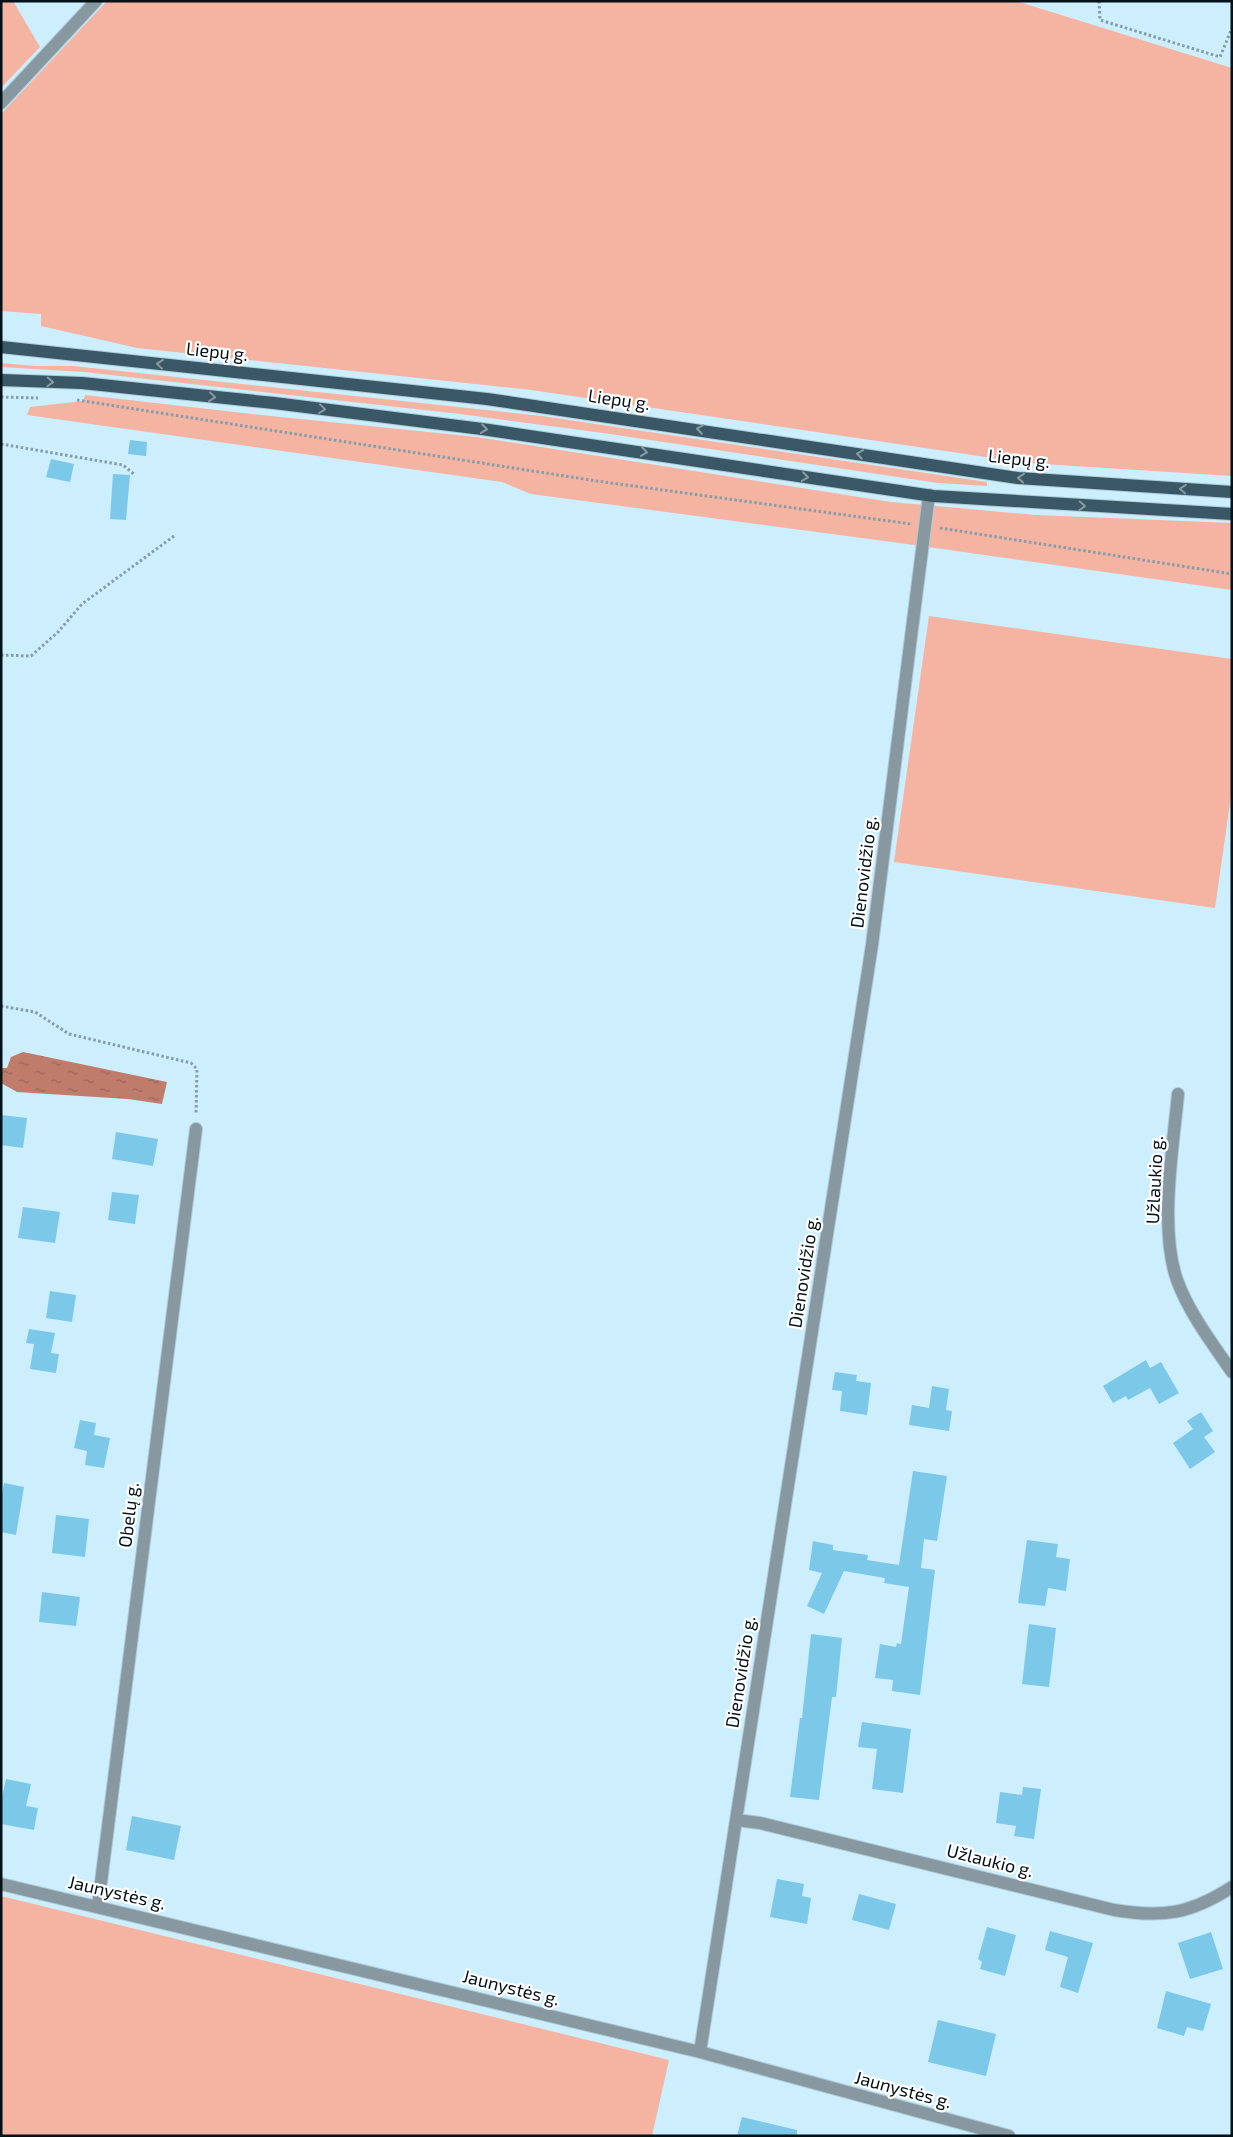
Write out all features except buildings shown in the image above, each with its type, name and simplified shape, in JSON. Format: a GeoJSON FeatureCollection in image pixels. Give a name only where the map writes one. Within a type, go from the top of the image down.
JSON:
{"type":"FeatureCollection","features":[{"type":"Feature","properties":{"kind":"main road","name":"Liepų g."},"geometry":{"type":"LineString","coordinates":[[1,347],[487,399],[1018,478],[1232,492]]}},
{"type":"Feature","properties":{"kind":"main road"},"geometry":{"type":"LineString","coordinates":[[1,380],[82,383],[274,403],[472,428],[929,496],[1232,514]]}},
{"type":"Feature","properties":{"kind":"street"},"geometry":{"type":"LineString","coordinates":[[1,104],[96,1]]}},
{"type":"Feature","properties":{"kind":"street","name":"Dienovidžio g."},"geometry":{"type":"LineString","coordinates":[[700,2052],[872,945],[929,496]]}},
{"type":"Feature","properties":{"kind":"street","name":"Užlaukio g."},"geometry":{"type":"LineString","coordinates":[[1178,1094],[1168,1200],[1171,1248],[1177,1280],[1194,1315],[1232,1372]]}},
{"type":"Feature","properties":{"kind":"street","name":"Obelų g."},"geometry":{"type":"LineString","coordinates":[[98,1906],[196,1129]]}},
{"type":"Feature","properties":{"kind":"street","name":"Užlaukio g."},"geometry":{"type":"LineString","coordinates":[[736,1820],[760,1824],[1137,1914],[1159,1914],[1194,1908],[1232,1887]]}},
{"type":"Feature","properties":{"kind":"street","name":"Jaunystės g."},"geometry":{"type":"LineString","coordinates":[[1,1884],[700,2052],[1009,2136]]}},
{"type":"Feature","properties":{"kind":"path"},"geometry":{"type":"LineString","coordinates":[[1099,1],[1100,20],[1220,57],[1232,28]]}},
{"type":"Feature","properties":{"kind":"path"},"geometry":{"type":"LineString","coordinates":[[1,397],[40,398]]}},
{"type":"Feature","properties":{"kind":"path"},"geometry":{"type":"LineString","coordinates":[[74,399],[597,481],[925,526],[1232,574]]}},
{"type":"Feature","properties":{"kind":"path"},"geometry":{"type":"LineString","coordinates":[[1,444],[123,465],[135,475]]}},
{"type":"Feature","properties":{"kind":"path"},"geometry":{"type":"LineString","coordinates":[[1,655],[31,656],[58,632],[82,604],[174,536]]}},
{"type":"Feature","properties":{"kind":"path"},"geometry":{"type":"LineString","coordinates":[[1,1006],[35,1012],[69,1034],[191,1063],[197,1069],[196,1129]]}},
{"type":"Feature","properties":{"kind":"shaded area"},"geometry":{"type":"Polygon","coordinates":[[[1,1],[13,1],[40,47],[1,88],[1,1]]]}},
{"type":"Feature","properties":{"kind":"shaded area"},"geometry":{"type":"Polygon","coordinates":[[[107,1],[1016,1],[1232,68],[1232,476],[1027,463],[531,390],[137,348],[41,326],[41,314],[1,311],[1,114],[107,1]]]}},
{"type":"Feature","properties":{"kind":"shaded area"},"geometry":{"type":"Polygon","coordinates":[[[1,363],[36,366],[73,366],[542,416],[987,482],[987,486],[938,483],[603,433],[460,414],[84,372],[1,367],[1,363]]]}},
{"type":"Feature","properties":{"kind":"shaded area"},"geometry":{"type":"Polygon","coordinates":[[[85,395],[477,437],[891,502],[1036,515],[1232,523],[1232,590],[531,494],[502,482],[27,415],[30,407],[83,401],[85,395]]]}},
{"type":"Feature","properties":{"kind":"shaded area"},"geometry":{"type":"Polygon","coordinates":[[[929,616],[1232,659],[1232,789],[1215,908],[894,862],[929,616]]]}},
{"type":"Feature","properties":{"kind":"shaded area"},"geometry":{"type":"Polygon","coordinates":[[[1,1896],[669,2060],[652,2136],[1,2136],[1,1896]]]}},
{"type":"Feature","properties":{"kind":"water"},"geometry":{"type":"Polygon","coordinates":[[[23,1052],[167,1082],[162,1104],[128,1099],[17,1092],[1,1083],[1,1068],[7,1068],[11,1057],[23,1052]]]}}]}
